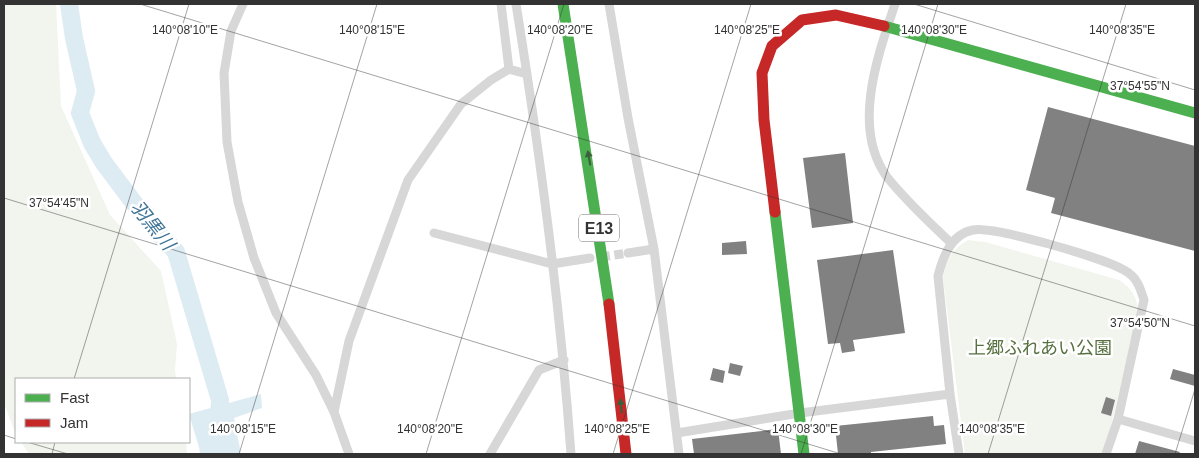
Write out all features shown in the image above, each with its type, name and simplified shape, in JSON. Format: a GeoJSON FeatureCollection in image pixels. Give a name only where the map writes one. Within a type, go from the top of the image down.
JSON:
{"type":"FeatureCollection","features":[{"type":"Feature","properties":{"kind":"main road","name":"E13"},"geometry":{"type":"LineString","coordinates":[[562,4],[593,180],[611,314],[626,454]]}},
{"type":"Feature","properties":{"kind":"main road"},"geometry":{"type":"LineString","coordinates":[[573,4],[591,109]]}},
{"type":"Feature","properties":{"kind":"main road"},"geometry":{"type":"LineString","coordinates":[[804,454],[764,120],[762,73],[772,46],[802,20],[836,15],[887,27],[1195,113]]}},
{"type":"Feature","properties":{"kind":"main road","name":"E13"},"geometry":{"type":"LineString","coordinates":[[607,214],[636,454]]}},
{"type":"Feature","properties":{"kind":"street"},"geometry":{"type":"LineString","coordinates":[[244,4],[231,31],[224,73],[227,142],[238,202],[254,258],[276,313],[316,375],[334,412],[349,454]]}},
{"type":"Feature","properties":{"kind":"street"},"geometry":{"type":"LineString","coordinates":[[501,4],[508,69]]}},
{"type":"Feature","properties":{"kind":"street"},"geometry":{"type":"LineString","coordinates":[[516,4],[527,74],[564,360],[571,454]]}},
{"type":"Feature","properties":{"kind":"street"},"geometry":{"type":"LineString","coordinates":[[609,4],[628,118],[654,249],[679,454]]}},
{"type":"Feature","properties":{"kind":"street"},"geometry":{"type":"LineString","coordinates":[[895,4],[875,75],[869,114],[872,144],[886,176],[920,214],[951,243]]}},
{"type":"Feature","properties":{"kind":"street"},"geometry":{"type":"LineString","coordinates":[[334,412],[349,341],[408,180],[461,104],[508,69],[527,74]]}},
{"type":"Feature","properties":{"kind":"street"},"geometry":{"type":"LineString","coordinates":[[958,454],[938,276],[942,259],[951,243],[972,230],[998,231],[1062,248],[1123,269],[1138,282],[1144,300],[1118,419],[1106,454]]}},
{"type":"Feature","properties":{"kind":"street"},"geometry":{"type":"LineString","coordinates":[[434,233],[552,264],[590,258]]}},
{"type":"Feature","properties":{"kind":"street"},"geometry":{"type":"LineString","coordinates":[[628,253],[654,249]]}},
{"type":"Feature","properties":{"kind":"street"},"geometry":{"type":"LineString","coordinates":[[490,454],[539,370],[564,360]]}},
{"type":"Feature","properties":{"kind":"street"},"geometry":{"type":"LineString","coordinates":[[677,433],[800,413],[950,394]]}},
{"type":"Feature","properties":{"kind":"street"},"geometry":{"type":"LineString","coordinates":[[1118,419],[1195,441]]}},
{"type":"Feature","properties":{"kind":"green space"},"geometry":{"type":"Polygon","coordinates":[[[4,4],[56,4],[61,106],[110,215],[161,271],[177,344],[176,378],[15,378],[15,432],[4,403],[4,4]]]}},
{"type":"Feature","properties":{"kind":"green space","name":"上郷ふれあい公園"},"geometry":{"type":"Polygon","coordinates":[[[968,240],[985,242],[1119,280],[1133,294],[1137,302],[1138,313],[1104,454],[965,454],[943,278],[951,255],[968,240]]]}},
{"type":"Feature","properties":{"kind":"green space"},"geometry":{"type":"Polygon","coordinates":[[[22,443],[186,443],[187,454],[29,454],[22,443]]]}},
{"type":"Feature","properties":{"kind":"shaded area"},"geometry":{"type":"Polygon","coordinates":[[[261,394],[262,408],[234,418],[241,454],[201,454],[190,414],[261,394]]]}},
{"type":"Feature","properties":{"kind":"building"},"geometry":{"type":"Polygon","coordinates":[[[1048,107],[1195,146],[1195,251],[1051,213],[1055,198],[1026,190],[1048,107]]]}},
{"type":"Feature","properties":{"kind":"building"},"geometry":{"type":"Polygon","coordinates":[[[845,153],[853,223],[812,228],[803,158],[845,153]]]}},
{"type":"Feature","properties":{"kind":"building"},"geometry":{"type":"Polygon","coordinates":[[[746,241],[747,254],[722,255],[722,243],[746,241]]]}},
{"type":"Feature","properties":{"kind":"building"},"geometry":{"type":"Polygon","coordinates":[[[893,250],[905,333],[853,340],[855,351],[842,353],[840,343],[828,344],[817,260],[893,250]]]}},
{"type":"Feature","properties":{"kind":"building"},"geometry":{"type":"Polygon","coordinates":[[[730,363],[743,366],[740,376],[728,373],[730,363]]]}},
{"type":"Feature","properties":{"kind":"building"},"geometry":{"type":"Polygon","coordinates":[[[713,368],[725,371],[723,383],[710,380],[713,368]]]}},
{"type":"Feature","properties":{"kind":"building"},"geometry":{"type":"Polygon","coordinates":[[[1173,369],[1195,375],[1195,386],[1170,379],[1173,369]]]}},
{"type":"Feature","properties":{"kind":"building"},"geometry":{"type":"Polygon","coordinates":[[[1106,397],[1115,400],[1111,416],[1101,413],[1106,397]]]}},
{"type":"Feature","properties":{"kind":"building"},"geometry":{"type":"Polygon","coordinates":[[[933,416],[934,426],[944,425],[946,444],[871,452],[871,454],[838,454],[835,426],[933,416]]]}},
{"type":"Feature","properties":{"kind":"building"},"geometry":{"type":"Polygon","coordinates":[[[778,429],[781,454],[694,454],[692,439],[778,429]]]}},
{"type":"Feature","properties":{"kind":"building"},"geometry":{"type":"Polygon","coordinates":[[[1139,441],[1180,452],[1179,454],[1135,454],[1139,441]]]}},
{"type":"Feature","properties":{"kind":"waterway","name":"羽黒川"},"geometry":{"type":"LineString","coordinates":[[69,4],[74,38],[86,91],[80,113],[92,143],[104,163],[143,215],[176,252],[220,400],[220,408],[210,440],[209,454]]}},
{"type":"Feature","properties":{"kind":"tunnel"},"geometry":{"type":"LineString","coordinates":[[601,257],[628,253]]}},
{"type":"Feature","properties":{"kind":"traffic: fast"},"geometry":{"type":"LineString","coordinates":[[563,4],[609,304]]}},
{"type":"Feature","properties":{"kind":"traffic: fast"},"geometry":{"type":"LineString","coordinates":[[884,26],[1195,113]]}},
{"type":"Feature","properties":{"kind":"traffic: fast"},"geometry":{"type":"LineString","coordinates":[[775,212],[804,454]]}},
{"type":"Feature","properties":{"kind":"traffic: jam"},"geometry":{"type":"LineString","coordinates":[[775,212],[764,120],[762,73],[772,46],[802,20],[836,15],[884,26]]}},
{"type":"Feature","properties":{"kind":"traffic: jam"},"geometry":{"type":"LineString","coordinates":[[609,304],[626,454]]}}]}
